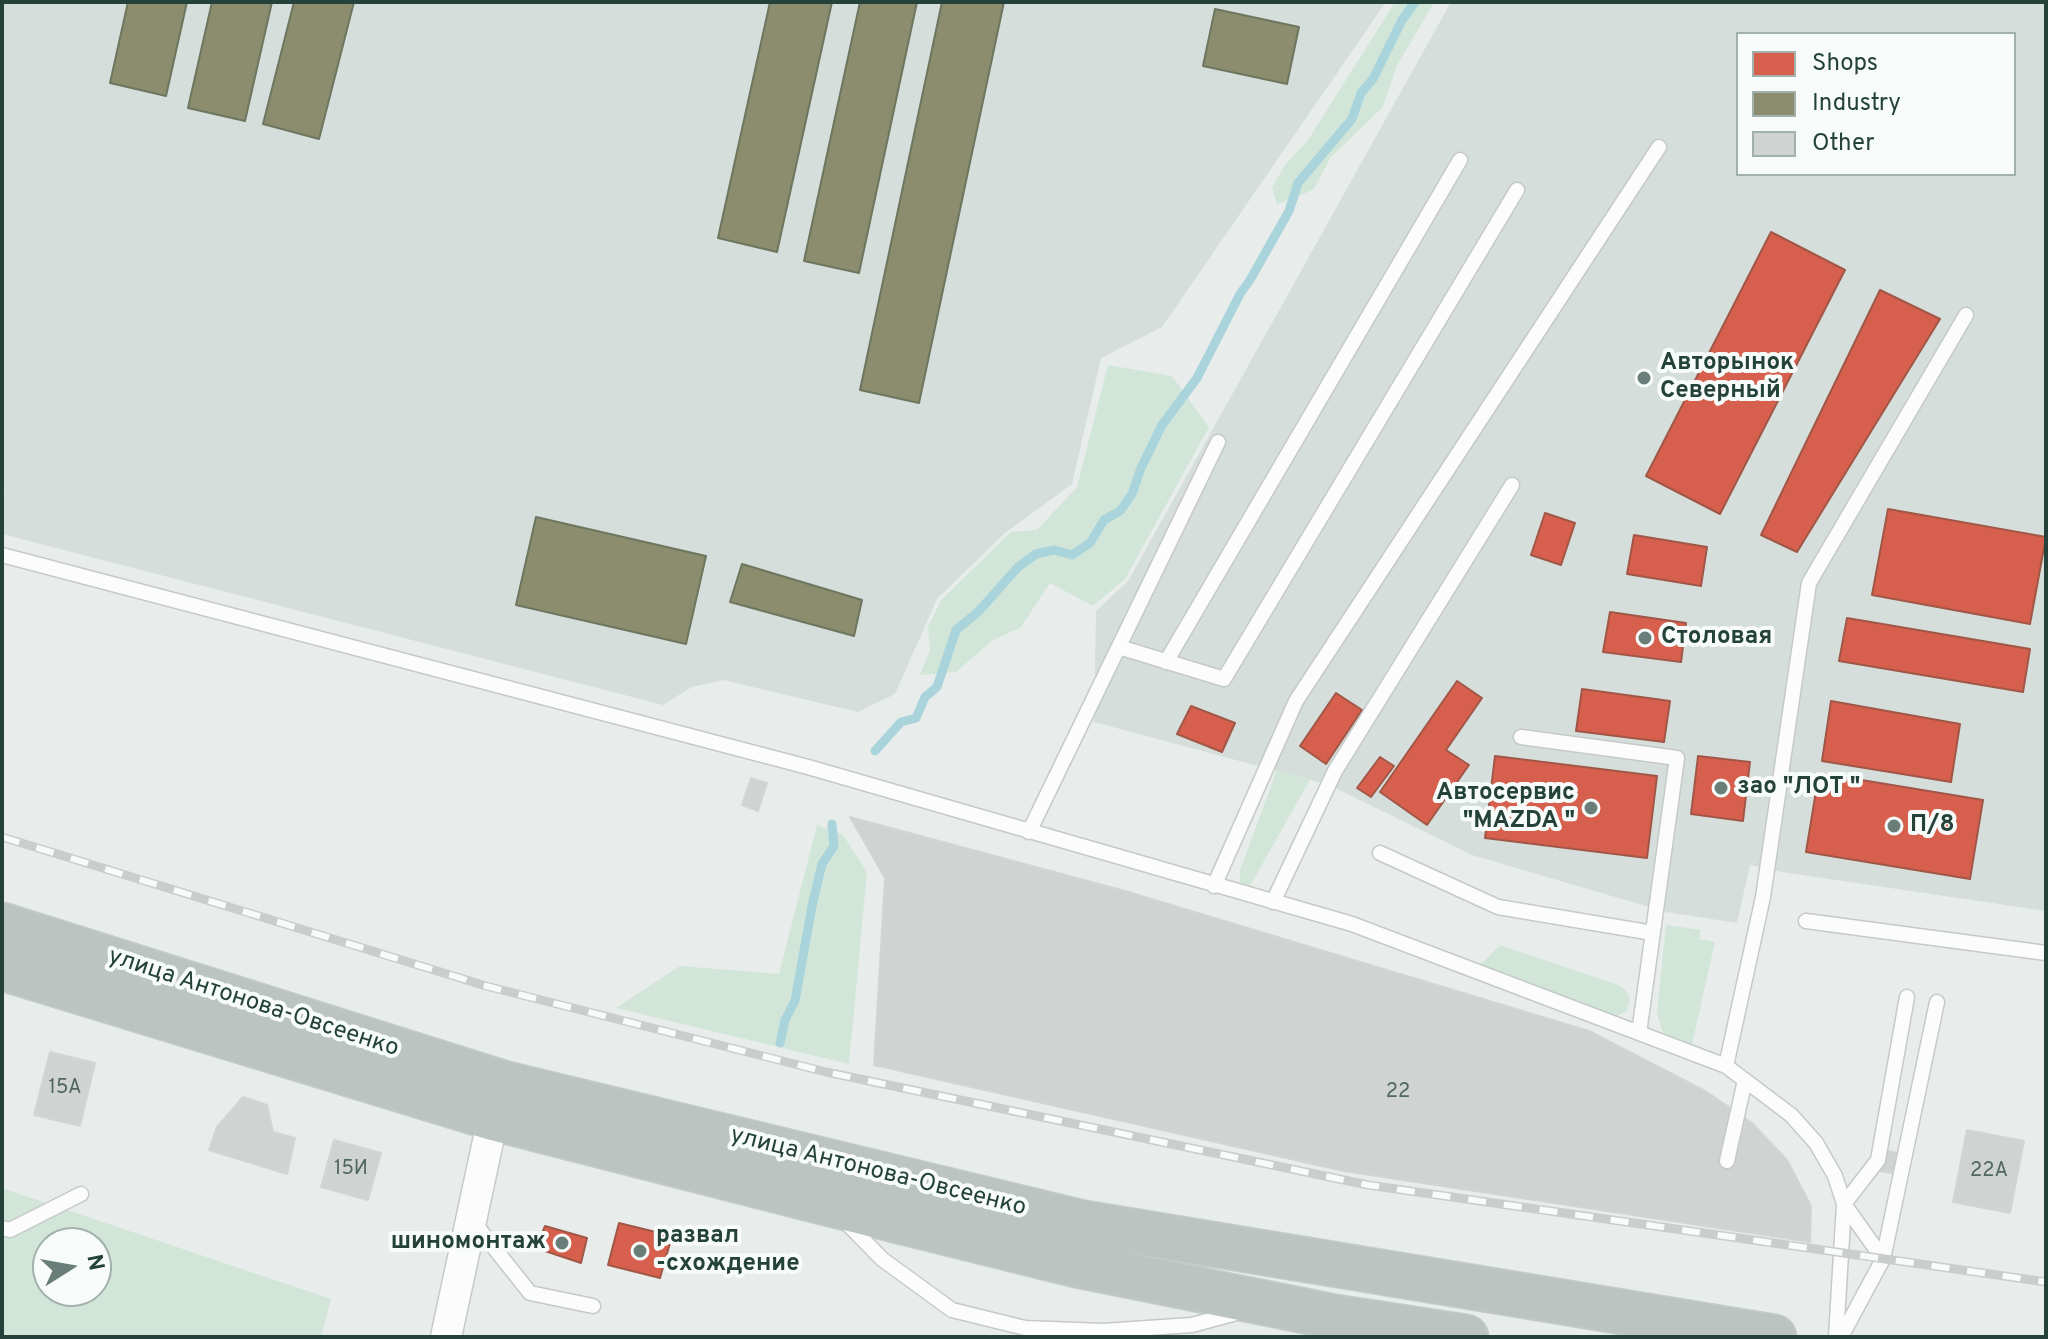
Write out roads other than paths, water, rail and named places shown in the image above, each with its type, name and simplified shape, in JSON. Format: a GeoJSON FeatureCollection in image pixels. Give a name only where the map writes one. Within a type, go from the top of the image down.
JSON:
{"type":"FeatureCollection","features":[{"type":"Feature","properties":{"kind":"highway","name":"улица Антонова-Овсеенко"},"geometry":{"type":"LineString","coordinates":[[2,925],[503,1083],[1084,1223],[1774,1337]]}},
{"type":"Feature","properties":{"kind":"highway","name":"улица Антонова-Овсеенко"},"geometry":{"type":"LineString","coordinates":[[2,968],[493,1118],[826,1203],[1076,1265],[1335,1317],[1466,1337]]}},
{"type":"Feature","properties":{"kind":"street"},"geometry":{"type":"LineString","coordinates":[[446,1337],[493,1118]]}},
{"type":"Feature","properties":{"kind":"lane"},"geometry":{"type":"LineString","coordinates":[[1214,886],[1296,701],[1659,147]]}},
{"type":"Feature","properties":{"kind":"lane"},"geometry":{"type":"LineString","coordinates":[[1166,662],[1460,160]]}},
{"type":"Feature","properties":{"kind":"lane"},"geometry":{"type":"LineString","coordinates":[[1119,647],[1224,679],[1517,190]]}},
{"type":"Feature","properties":{"kind":"lane"},"geometry":{"type":"LineString","coordinates":[[1726,1066],[1763,897],[1809,583],[1966,315]]}},
{"type":"Feature","properties":{"kind":"lane"},"geometry":{"type":"LineString","coordinates":[[1029,832],[1218,442]]}},
{"type":"Feature","properties":{"kind":"lane"},"geometry":{"type":"LineString","coordinates":[[1273,902],[1335,771],[1512,485]]}},
{"type":"Feature","properties":{"kind":"lane"},"geometry":{"type":"LineString","coordinates":[[2,555],[808,767],[1352,924],[1726,1066],[1791,1115],[1816,1143],[1835,1176],[1844,1204],[1883,1259]]}},
{"type":"Feature","properties":{"kind":"lane"},"geometry":{"type":"LineString","coordinates":[[1521,737],[1677,758],[1639,1033]]}},
{"type":"Feature","properties":{"kind":"lane"},"geometry":{"type":"LineString","coordinates":[[1380,853],[1498,907],[1653,933]]}},
{"type":"Feature","properties":{"kind":"lane"},"geometry":{"type":"LineString","coordinates":[[1806,921],[2046,953]]}},
{"type":"Feature","properties":{"kind":"lane"},"geometry":{"type":"LineString","coordinates":[[1838,1337],[1839,1253],[1844,1204],[1878,1160],[1907,997]]}},
{"type":"Feature","properties":{"kind":"lane"},"geometry":{"type":"LineString","coordinates":[[1838,1337],[1883,1259],[1937,1002]]}},
{"type":"Feature","properties":{"kind":"lane"},"geometry":{"type":"LineString","coordinates":[[1727,1161],[1745,1080]]}},
{"type":"Feature","properties":{"kind":"lane"},"geometry":{"type":"LineString","coordinates":[[2,1228],[10,1230],[81,1194]]}},
{"type":"Feature","properties":{"kind":"lane"},"geometry":{"type":"LineString","coordinates":[[826,1203],[882,1259],[952,1310],[1025,1328],[1103,1331],[1192,1325],[1272,1304]]}},
{"type":"Feature","properties":{"kind":"lane"},"geometry":{"type":"LineString","coordinates":[[472,1220],[530,1293],[593,1306]]}},
{"type":"Feature","properties":{"kind":"waterway"},"geometry":{"type":"LineString","coordinates":[[875,751],[901,722],[916,718],[925,697],[937,687],[956,630],[978,612],[1018,567],[1036,554],[1054,550],[1072,555],[1090,543],[1104,520],[1120,511],[1132,494],[1162,425],[1197,378],[1240,294],[1289,211],[1298,183],[1352,119],[1361,93],[1373,79],[1402,20],[1415,2]]}},
{"type":"Feature","properties":{"kind":"waterway"},"geometry":{"type":"LineString","coordinates":[[780,1043],[785,1020],[795,1001],[822,864],[834,846],[832,824]]}},
{"type":"Feature","properties":{"kind":"railway"},"geometry":{"type":"LineString","coordinates":[[2,837],[486,986],[826,1072],[1368,1185],[2046,1282]]}},
{"type":"Feature","properties":{"kind":"place","name":"Авторынок Северный"},"geometry":{"type":"Point","coordinates":[1644,378]}},
{"type":"Feature","properties":{"kind":"place","name":"Столовая"},"geometry":{"type":"Point","coordinates":[1645,638]}},
{"type":"Feature","properties":{"kind":"place","name":"зао \"ЛОТ \""},"geometry":{"type":"Point","coordinates":[1721,788]}},
{"type":"Feature","properties":{"kind":"place","name":"Автосервис \"MAZDA \""},"geometry":{"type":"Point","coordinates":[1591,808]}},
{"type":"Feature","properties":{"kind":"place","name":"П/8"},"geometry":{"type":"Point","coordinates":[1894,826]}},
{"type":"Feature","properties":{"kind":"place","name":"шиномонтаж"},"geometry":{"type":"Point","coordinates":[562,1243]}},
{"type":"Feature","properties":{"kind":"place","name":"развал -схождение"},"geometry":{"type":"Point","coordinates":[640,1251]}}]}
